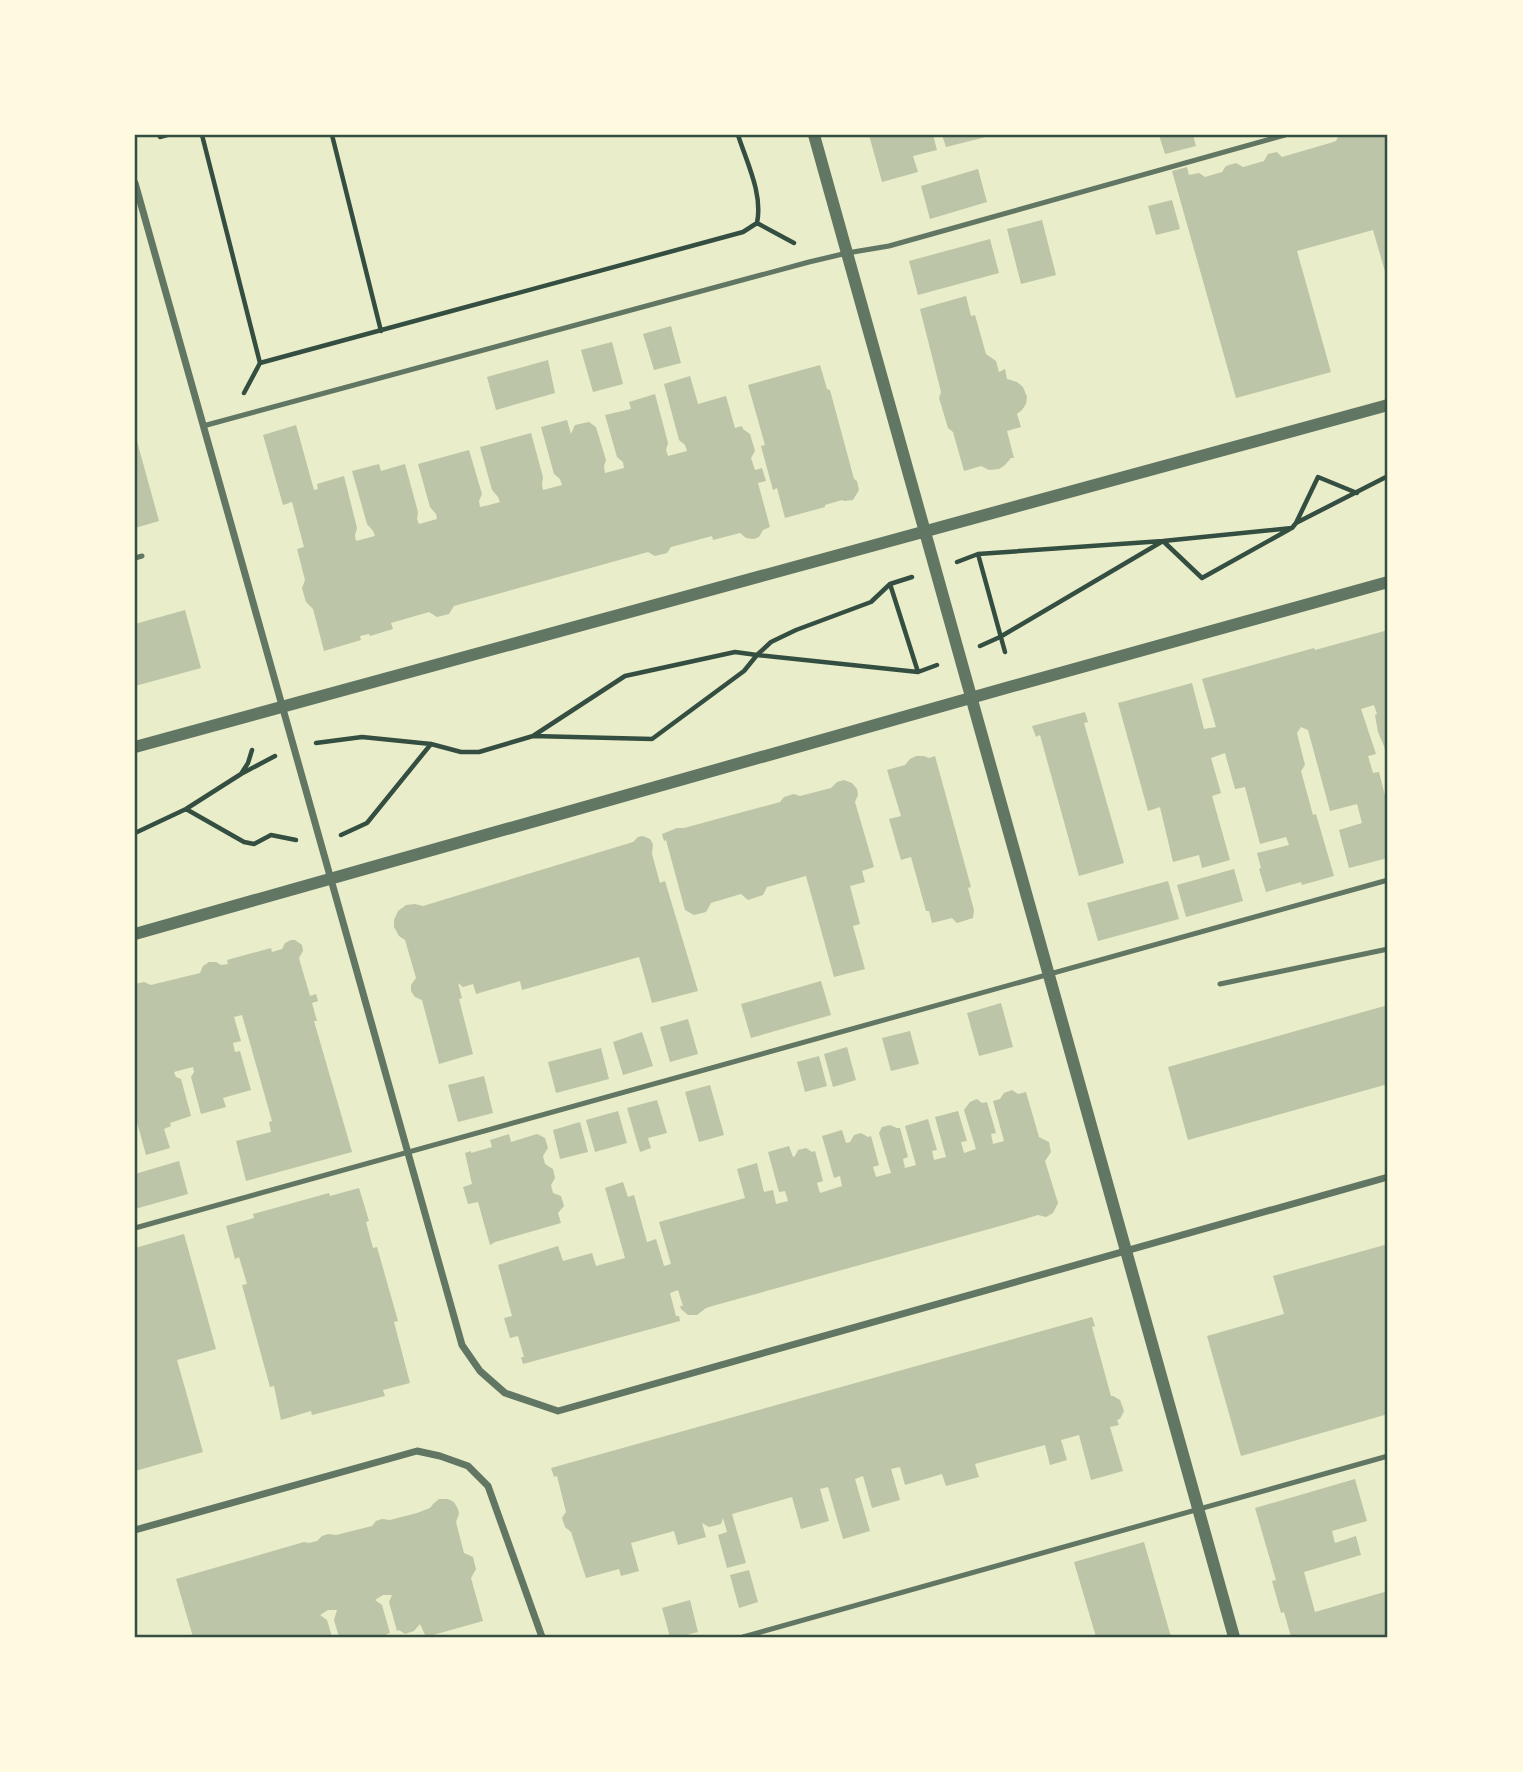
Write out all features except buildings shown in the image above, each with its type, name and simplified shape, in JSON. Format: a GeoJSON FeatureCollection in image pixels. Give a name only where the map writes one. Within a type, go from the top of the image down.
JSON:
{"type":"FeatureCollection","features":[{"type":"Feature","properties":{"kind":"street"},"geometry":{"type":"LineString","coordinates":[[814,135],[1234,1637]]}},
{"type":"Feature","properties":{"kind":"street"},"geometry":{"type":"LineString","coordinates":[[135,183],[462,1345],[480,1371],[505,1393],[558,1411],[1388,1177]]}},
{"type":"Feature","properties":{"kind":"street"},"geometry":{"type":"LineString","coordinates":[[135,747],[1388,405]]}},
{"type":"Feature","properties":{"kind":"street"},"geometry":{"type":"LineString","coordinates":[[135,934],[1388,582]]}},
{"type":"Feature","properties":{"kind":"street"},"geometry":{"type":"LineString","coordinates":[[135,1530],[417,1451],[440,1456],[468,1466],[488,1486],[542,1637]]}},
{"type":"Feature","properties":{"kind":"lane"},"geometry":{"type":"LineString","coordinates":[[203,426],[847,253],[889,246],[1285,135]]}},
{"type":"Feature","properties":{"kind":"lane"},"geometry":{"type":"LineString","coordinates":[[135,558],[142,556]]}},
{"type":"Feature","properties":{"kind":"lane"},"geometry":{"type":"LineString","coordinates":[[135,1228],[1388,880]]}},
{"type":"Feature","properties":{"kind":"lane"},"geometry":{"type":"LineString","coordinates":[[1220,984],[1388,948]]}},
{"type":"Feature","properties":{"kind":"lane"},"geometry":{"type":"LineString","coordinates":[[743,1637],[1388,1456]]}},
{"type":"Feature","properties":{"kind":"path"},"geometry":{"type":"LineString","coordinates":[[160,137],[167,135]]}},
{"type":"Feature","properties":{"kind":"path"},"geometry":{"type":"LineString","coordinates":[[202,135],[260,363],[243,396]]}},
{"type":"Feature","properties":{"kind":"path"},"geometry":{"type":"LineString","coordinates":[[332,135],[381,331]]}},
{"type":"Feature","properties":{"kind":"path"},"geometry":{"type":"LineString","coordinates":[[260,363],[743,232],[757,223],[760,210],[738,135]]}},
{"type":"Feature","properties":{"kind":"path"},"geometry":{"type":"LineString","coordinates":[[757,223],[804,249]]}},
{"type":"Feature","properties":{"kind":"path"},"geometry":{"type":"LineString","coordinates":[[1163,541],[1202,578],[1388,476]]}},
{"type":"Feature","properties":{"kind":"path"},"geometry":{"type":"LineString","coordinates":[[1294,526],[1318,477],[1357,493]]}},
{"type":"Feature","properties":{"kind":"path"},"geometry":{"type":"LineString","coordinates":[[533,736],[652,739],[744,671],[771,642],[871,602],[890,584],[978,554],[1163,541],[1294,526]]}},
{"type":"Feature","properties":{"kind":"path"},"geometry":{"type":"LineString","coordinates":[[135,834],[186,809],[241,774],[293,746],[362,737],[431,744],[461,752],[479,752],[533,736],[625,676],[735,652],[918,672],[1000,637],[1163,541]]}},
{"type":"Feature","properties":{"kind":"path"},"geometry":{"type":"LineString","coordinates":[[978,554],[1004,652]]}},
{"type":"Feature","properties":{"kind":"path"},"geometry":{"type":"LineString","coordinates":[[890,584],[918,672]]}},
{"type":"Feature","properties":{"kind":"path"},"geometry":{"type":"LineString","coordinates":[[241,774],[248,763],[251,750]]}}]}
